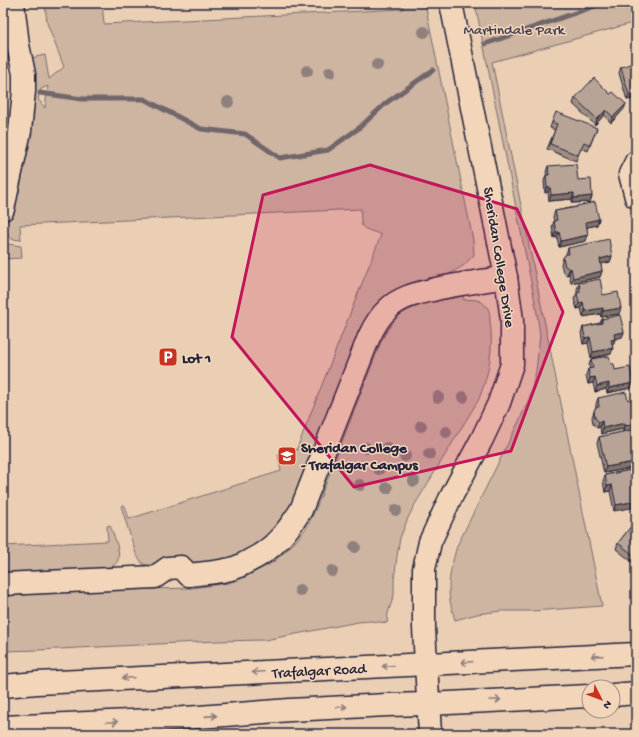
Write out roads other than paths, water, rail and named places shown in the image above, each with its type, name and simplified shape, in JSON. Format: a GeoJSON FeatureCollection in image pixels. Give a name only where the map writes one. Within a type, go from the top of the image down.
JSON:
{"type":"FeatureCollection","features":[{"type":"Feature","properties":{"kind":"main road"},"geometry":{"type":"LineString","coordinates":[[3,209],[20,131],[23,97],[24,74],[11,39],[13,3]]}},
{"type":"Feature","properties":{"kind":"main road","name":"Sheridan College Drive"},"geometry":{"type":"LineString","coordinates":[[430,734],[424,628],[424,569],[430,542],[450,499],[497,409],[512,364],[512,320],[506,278],[451,3]]}},
{"type":"Feature","properties":{"kind":"main road"},"geometry":{"type":"LineString","coordinates":[[636,162],[630,174],[636,197]]}},
{"type":"Feature","properties":{"kind":"main road"},"geometry":{"type":"LineString","coordinates":[[3,584],[155,577],[168,568],[181,567],[189,575],[226,570],[240,566],[269,550],[291,526],[302,510],[369,337],[378,320],[389,308],[400,300],[414,295],[454,285],[506,278]]}},
{"type":"Feature","properties":{"kind":"main road","name":"Trafalgar Road"},"geometry":{"type":"LineString","coordinates":[[3,686],[37,683],[636,654]]}},
{"type":"Feature","properties":{"kind":"main road"},"geometry":{"type":"LineString","coordinates":[[621,694],[636,693]]}},
{"type":"Feature","properties":{"kind":"main road"},"geometry":{"type":"LineString","coordinates":[[3,727],[172,719],[387,705],[581,696]]}},
{"type":"Feature","properties":{"kind":"waterway"},"geometry":{"type":"LineString","coordinates":[[485,44],[604,3]]}},
{"type":"Feature","properties":{"kind":"waterway"},"geometry":{"type":"LineString","coordinates":[[40,93],[82,99],[144,99],[201,129],[245,134],[280,158],[328,150],[359,128],[386,103],[433,70]]}},
{"type":"Feature","properties":{"kind":"place","name":"Lot 1"},"geometry":{"type":"Point","coordinates":[168,357]}},
{"type":"Feature","properties":{"kind":"place","name":"Sheridan College - Trafalgar Campus"},"geometry":{"type":"Point","coordinates":[287,456]}},
{"type":"Feature","properties":{"kind":"park label","name":"Martindale Park"},"geometry":{"type":"Point","coordinates":[514,29]}}]}
